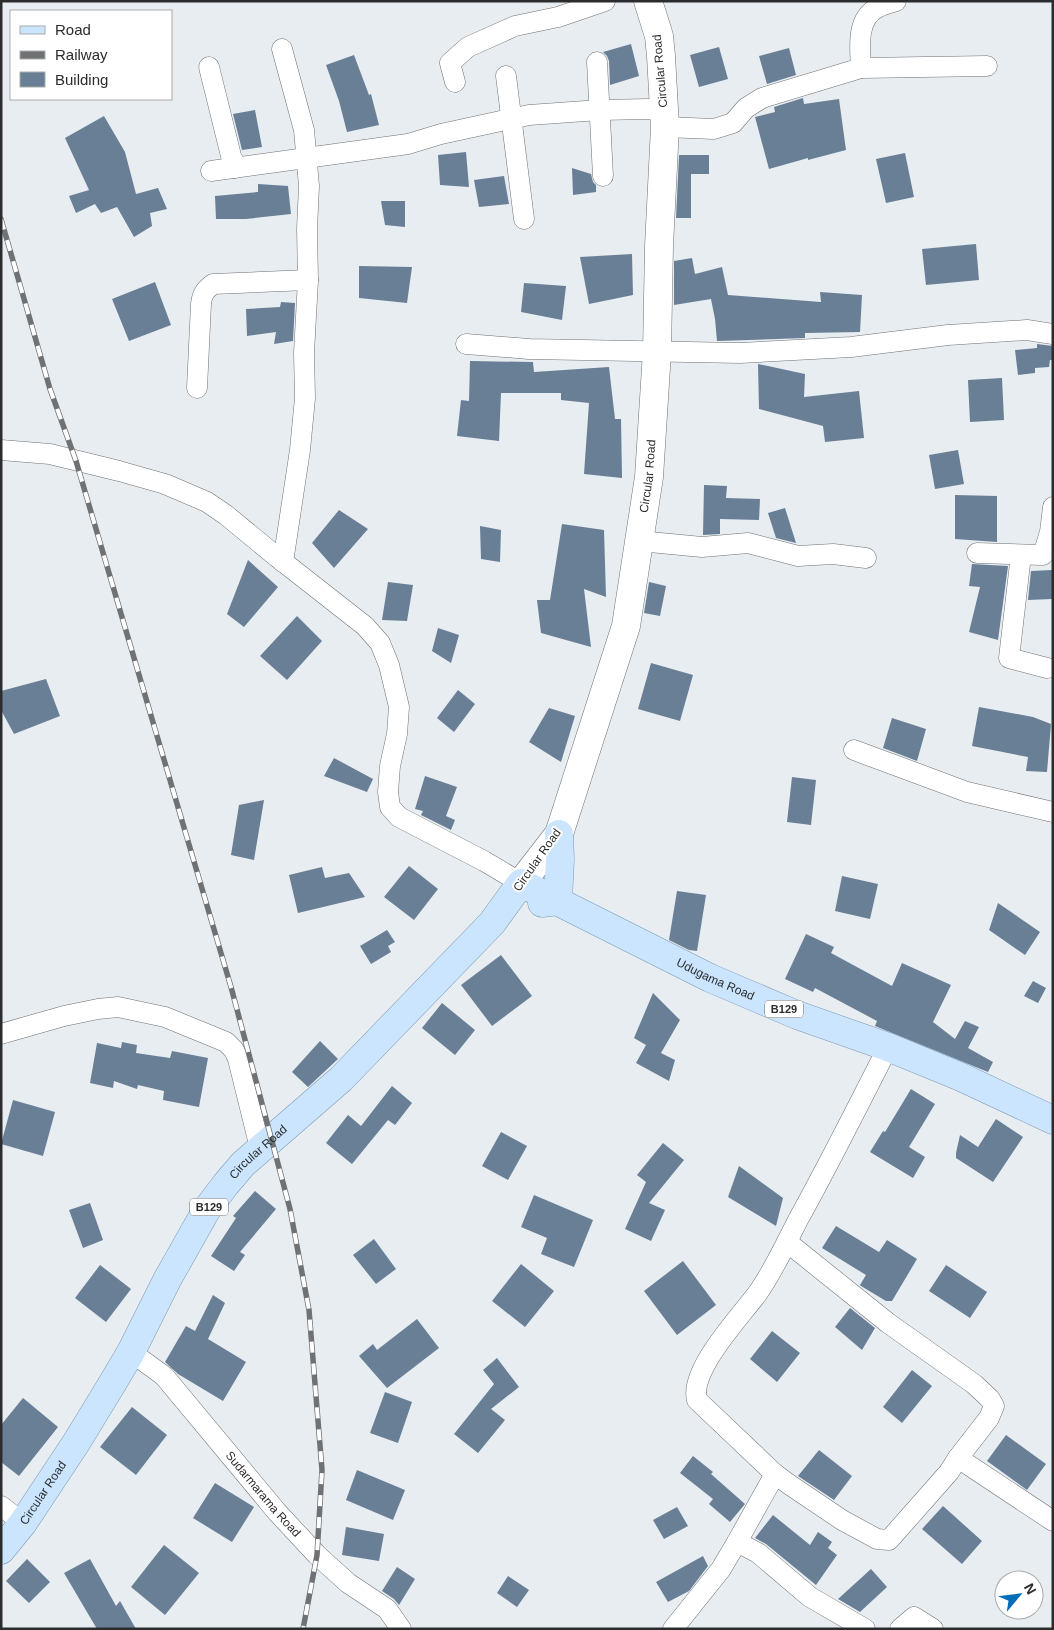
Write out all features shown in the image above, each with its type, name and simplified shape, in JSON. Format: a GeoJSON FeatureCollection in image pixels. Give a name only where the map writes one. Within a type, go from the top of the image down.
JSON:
{"type":"FeatureCollection","features":[{"type":"Feature","properties":{"kind":"main road","name":"Circular Road"},"geometry":{"type":"LineString","coordinates":[[1,1550],[22,1523],[76,1443],[131,1352],[167,1280],[207,1209],[243,1164],[260,1148],[294,1122],[341,1079],[492,923],[559,834],[626,626],[649,477],[657,352],[664,119],[658,36],[648,1]]}},
{"type":"Feature","properties":{"kind":"main road"},"geometry":{"type":"LineString","coordinates":[[492,923],[518,908],[558,901],[559,834]]}},
{"type":"Feature","properties":{"kind":"main road","name":"Udugama Road"},"geometry":{"type":"LineString","coordinates":[[521,884],[710,978],[797,1015],[888,1046],[962,1077],[1053,1120]]}},
{"type":"Feature","properties":{"kind":"street"},"geometry":{"type":"LineString","coordinates":[[455,82],[450,64],[468,47],[515,26],[558,17],[605,1]]}},
{"type":"Feature","properties":{"kind":"street"},"geometry":{"type":"LineString","coordinates":[[861,68],[860,33],[865,20],[875,8],[896,1]]}},
{"type":"Feature","properties":{"kind":"street"},"geometry":{"type":"LineString","coordinates":[[282,49],[304,130],[309,186],[304,398],[300,450],[283,562]]}},
{"type":"Feature","properties":{"kind":"street"},"geometry":{"type":"LineString","coordinates":[[597,62],[603,176]]}},
{"type":"Feature","properties":{"kind":"street"},"geometry":{"type":"LineString","coordinates":[[211,171],[234,164],[408,144],[441,134],[511,118],[548,113],[648,109],[664,119],[714,129],[733,123],[746,108],[762,98],[861,68],[987,66]]}},
{"type":"Feature","properties":{"kind":"street"},"geometry":{"type":"LineString","coordinates":[[208,67],[234,164]]}},
{"type":"Feature","properties":{"kind":"street"},"geometry":{"type":"LineString","coordinates":[[506,76],[524,218]]}},
{"type":"Feature","properties":{"kind":"street"},"geometry":{"type":"LineString","coordinates":[[197,388],[202,294],[207,288],[213,284],[308,280]]}},
{"type":"Feature","properties":{"kind":"street"},"geometry":{"type":"LineString","coordinates":[[466,344],[529,349],[740,353],[851,348],[948,335],[1027,330],[1053,334]]}},
{"type":"Feature","properties":{"kind":"street"},"geometry":{"type":"LineString","coordinates":[[1,450],[50,454],[165,484],[207,502],[226,515],[365,626],[380,643],[389,664],[399,707],[397,734],[390,766],[388,792],[390,807],[399,816],[484,861],[521,884]]}},
{"type":"Feature","properties":{"kind":"street"},"geometry":{"type":"LineString","coordinates":[[977,553],[1043,555],[1050,532],[1053,507]]}},
{"type":"Feature","properties":{"kind":"street"},"geometry":{"type":"LineString","coordinates":[[639,541],[702,547],[748,544],[798,556],[833,554],[866,558]]}},
{"type":"Feature","properties":{"kind":"street"},"geometry":{"type":"LineString","coordinates":[[1021,555],[1009,658],[1047,668]]}},
{"type":"Feature","properties":{"kind":"street"},"geometry":{"type":"LineString","coordinates":[[854,750],[967,792],[1053,812]]}},
{"type":"Feature","properties":{"kind":"street"},"geometry":{"type":"LineString","coordinates":[[1,1034],[64,1016],[118,1007],[165,1018],[226,1042],[234,1050],[238,1059],[260,1148]]}},
{"type":"Feature","properties":{"kind":"street"},"geometry":{"type":"LineString","coordinates":[[786,1242],[888,1323],[974,1384],[990,1399],[994,1406],[989,1418],[949,1472],[889,1540],[877,1539],[842,1520],[775,1474],[697,1400],[695,1393],[696,1382],[722,1336],[758,1293],[888,1046]]}},
{"type":"Feature","properties":{"kind":"street","name":"Sudarmarama Road"},"geometry":{"type":"LineString","coordinates":[[131,1352],[164,1376],[277,1512],[317,1555],[348,1583],[387,1609],[402,1629]]}},
{"type":"Feature","properties":{"kind":"street"},"geometry":{"type":"LineString","coordinates":[[958,1458],[1053,1521]]}},
{"type":"Feature","properties":{"kind":"street"},"geometry":{"type":"LineString","coordinates":[[673,1629],[721,1569],[775,1474]]}},
{"type":"Feature","properties":{"kind":"street"},"geometry":{"type":"LineString","coordinates":[[1,1506],[22,1523]]}},
{"type":"Feature","properties":{"kind":"street"},"geometry":{"type":"LineString","coordinates":[[737,1542],[758,1553],[810,1597],[866,1629]]}},
{"type":"Feature","properties":{"kind":"street"},"geometry":{"type":"LineString","coordinates":[[900,1629],[914,1617],[933,1629]]}},
{"type":"Feature","properties":{"kind":"building"},"geometry":{"type":"Polygon","coordinates":[[[631,44],[639,76],[610,85],[609,61],[603,52],[631,44]]]}},
{"type":"Feature","properties":{"kind":"building"},"geometry":{"type":"Polygon","coordinates":[[[719,47],[728,79],[699,87],[690,55],[719,47]]]}},
{"type":"Feature","properties":{"kind":"building"},"geometry":{"type":"Polygon","coordinates":[[[789,48],[796,75],[767,84],[759,56],[789,48]]]}},
{"type":"Feature","properties":{"kind":"building"},"geometry":{"type":"Polygon","coordinates":[[[354,55],[369,95],[371,94],[379,125],[347,132],[339,101],[326,65],[354,55]]]}},
{"type":"Feature","properties":{"kind":"building"},"geometry":{"type":"Polygon","coordinates":[[[803,98],[804,104],[839,99],[846,150],[769,169],[755,117],[775,112],[774,107],[803,98]]]}},
{"type":"Feature","properties":{"kind":"building"},"geometry":{"type":"Polygon","coordinates":[[[255,110],[262,147],[242,150],[233,114],[255,110]]]}},
{"type":"Feature","properties":{"kind":"building"},"geometry":{"type":"Polygon","coordinates":[[[104,116],[125,152],[136,194],[158,188],[167,209],[150,213],[152,226],[134,237],[117,207],[101,213],[95,204],[76,213],[69,196],[89,190],[65,138],[104,116]]]}},
{"type":"Feature","properties":{"kind":"building"},"geometry":{"type":"Polygon","coordinates":[[[466,152],[469,187],[440,185],[438,155],[466,152]]]}},
{"type":"Feature","properties":{"kind":"building"},"geometry":{"type":"Polygon","coordinates":[[[905,153],[914,197],[886,203],[876,159],[905,153]]]}},
{"type":"Feature","properties":{"kind":"building"},"geometry":{"type":"Polygon","coordinates":[[[679,155],[709,155],[709,174],[691,174],[691,218],[676,218],[679,155]]]}},
{"type":"Feature","properties":{"kind":"building"},"geometry":{"type":"Polygon","coordinates":[[[572,168],[591,174],[596,185],[596,192],[573,195],[572,168]]]}},
{"type":"Feature","properties":{"kind":"building"},"geometry":{"type":"Polygon","coordinates":[[[504,176],[509,204],[479,207],[474,180],[504,176]]]}},
{"type":"Feature","properties":{"kind":"building"},"geometry":{"type":"Polygon","coordinates":[[[258,184],[288,186],[291,214],[246,219],[216,219],[215,196],[258,192],[258,184]]]}},
{"type":"Feature","properties":{"kind":"building"},"geometry":{"type":"Polygon","coordinates":[[[381,201],[405,201],[405,227],[385,225],[381,201]]]}},
{"type":"Feature","properties":{"kind":"building"},"geometry":{"type":"Polygon","coordinates":[[[976,244],[979,280],[926,285],[922,249],[976,244]]]}},
{"type":"Feature","properties":{"kind":"building"},"geometry":{"type":"Polygon","coordinates":[[[632,254],[633,295],[589,304],[580,257],[632,254]]]}},
{"type":"Feature","properties":{"kind":"building"},"geometry":{"type":"Polygon","coordinates":[[[692,258],[695,274],[722,267],[728,295],[821,302],[820,292],[862,295],[860,332],[805,333],[805,338],[717,341],[711,299],[674,305],[674,261],[692,258]]]}},
{"type":"Feature","properties":{"kind":"building"},"geometry":{"type":"Polygon","coordinates":[[[359,266],[412,267],[407,303],[359,298],[359,266]]]}},
{"type":"Feature","properties":{"kind":"building"},"geometry":{"type":"Polygon","coordinates":[[[155,282],[171,325],[129,341],[112,299],[155,282]]]}},
{"type":"Feature","properties":{"kind":"building"},"geometry":{"type":"Polygon","coordinates":[[[524,283],[566,286],[562,320],[521,312],[524,283]]]}},
{"type":"Feature","properties":{"kind":"building"},"geometry":{"type":"Polygon","coordinates":[[[281,302],[295,303],[293,341],[274,344],[276,332],[247,336],[246,309],[280,307],[281,302]]]}},
{"type":"Feature","properties":{"kind":"building"},"geometry":{"type":"Polygon","coordinates":[[[1037,344],[1053,346],[1053,360],[1050,360],[1049,367],[1035,368],[1035,373],[1018,375],[1015,350],[1037,348],[1037,344]]]}},
{"type":"Feature","properties":{"kind":"building"},"geometry":{"type":"Polygon","coordinates":[[[470,361],[533,362],[534,372],[609,367],[615,419],[621,419],[622,478],[584,474],[589,403],[561,400],[561,393],[501,393],[499,441],[457,436],[461,400],[469,401],[470,361]]]}},
{"type":"Feature","properties":{"kind":"building"},"geometry":{"type":"Polygon","coordinates":[[[758,364],[805,374],[804,397],[859,391],[864,438],[825,442],[823,426],[759,409],[758,364]]]}},
{"type":"Feature","properties":{"kind":"building"},"geometry":{"type":"Polygon","coordinates":[[[1002,378],[1004,420],[970,422],[968,380],[1002,378]]]}},
{"type":"Feature","properties":{"kind":"building"},"geometry":{"type":"Polygon","coordinates":[[[958,450],[964,484],[935,489],[929,455],[958,450]]]}},
{"type":"Feature","properties":{"kind":"building"},"geometry":{"type":"Polygon","coordinates":[[[704,485],[727,486],[726,498],[760,499],[759,520],[720,519],[720,534],[703,535],[704,485]]]}},
{"type":"Feature","properties":{"kind":"building"},"geometry":{"type":"Polygon","coordinates":[[[955,495],[997,496],[997,542],[955,539],[955,495]]]}},
{"type":"Feature","properties":{"kind":"building"},"geometry":{"type":"Polygon","coordinates":[[[785,508],[796,543],[776,538],[768,513],[785,508]]]}},
{"type":"Feature","properties":{"kind":"building"},"geometry":{"type":"Polygon","coordinates":[[[339,510],[368,529],[334,568],[312,543],[339,510]]]}},
{"type":"Feature","properties":{"kind":"building"},"geometry":{"type":"Polygon","coordinates":[[[562,524],[604,530],[606,597],[584,589],[591,647],[541,633],[537,600],[550,600],[562,524]]]}},
{"type":"Feature","properties":{"kind":"building"},"geometry":{"type":"Polygon","coordinates":[[[480,526],[501,530],[500,562],[481,559],[480,526]]]}},
{"type":"Feature","properties":{"kind":"building"},"geometry":{"type":"Polygon","coordinates":[[[248,560],[278,587],[244,627],[227,614],[248,560]]]}},
{"type":"Feature","properties":{"kind":"building"},"geometry":{"type":"Polygon","coordinates":[[[972,564],[1008,566],[998,640],[969,632],[980,587],[969,586],[972,564]]]}},
{"type":"Feature","properties":{"kind":"building"},"geometry":{"type":"Polygon","coordinates":[[[1052,570],[1052,599],[1028,600],[1031,571],[1052,570]]]}},
{"type":"Feature","properties":{"kind":"building"},"geometry":{"type":"Polygon","coordinates":[[[388,582],[413,585],[407,621],[382,620],[388,582]]]}},
{"type":"Feature","properties":{"kind":"building"},"geometry":{"type":"Polygon","coordinates":[[[649,582],[666,586],[660,616],[644,613],[649,582]]]}},
{"type":"Feature","properties":{"kind":"building"},"geometry":{"type":"Polygon","coordinates":[[[297,616],[322,641],[287,680],[260,656],[297,616]]]}},
{"type":"Feature","properties":{"kind":"building"},"geometry":{"type":"Polygon","coordinates":[[[438,628],[459,635],[451,663],[432,651],[438,628]]]}},
{"type":"Feature","properties":{"kind":"building"},"geometry":{"type":"Polygon","coordinates":[[[651,663],[693,675],[680,721],[638,709],[651,663]]]}},
{"type":"Feature","properties":{"kind":"building"},"geometry":{"type":"Polygon","coordinates":[[[46,679],[60,716],[14,734],[1,710],[1,691],[46,679]]]}},
{"type":"Feature","properties":{"kind":"building"},"geometry":{"type":"Polygon","coordinates":[[[458,690],[475,704],[454,732],[437,718],[458,690]]]}},
{"type":"Feature","properties":{"kind":"building"},"geometry":{"type":"Polygon","coordinates":[[[979,707],[1033,717],[1051,724],[1047,772],[1026,771],[1028,757],[972,746],[979,707]]]}},
{"type":"Feature","properties":{"kind":"building"},"geometry":{"type":"Polygon","coordinates":[[[549,708],[575,716],[561,762],[529,742],[549,708]]]}},
{"type":"Feature","properties":{"kind":"building"},"geometry":{"type":"Polygon","coordinates":[[[892,718],[926,729],[917,761],[883,748],[892,718]]]}},
{"type":"Feature","properties":{"kind":"building"},"geometry":{"type":"Polygon","coordinates":[[[334,758],[373,779],[367,792],[324,776],[334,758]]]}},
{"type":"Feature","properties":{"kind":"building"},"geometry":{"type":"Polygon","coordinates":[[[425,776],[457,787],[446,816],[455,820],[451,830],[421,815],[423,811],[415,809],[425,776]]]}},
{"type":"Feature","properties":{"kind":"building"},"geometry":{"type":"Polygon","coordinates":[[[792,777],[816,780],[811,825],[787,822],[792,777]]]}},
{"type":"Feature","properties":{"kind":"building"},"geometry":{"type":"Polygon","coordinates":[[[264,800],[254,860],[231,855],[239,805],[264,800]]]}},
{"type":"Feature","properties":{"kind":"building"},"geometry":{"type":"Polygon","coordinates":[[[409,866],[438,889],[414,920],[384,897],[409,866]]]}},
{"type":"Feature","properties":{"kind":"building"},"geometry":{"type":"Polygon","coordinates":[[[322,867],[325,878],[349,873],[365,897],[298,913],[289,875],[322,867]]]}},
{"type":"Feature","properties":{"kind":"building"},"geometry":{"type":"Polygon","coordinates":[[[842,876],[878,884],[870,919],[835,911],[842,876]]]}},
{"type":"Feature","properties":{"kind":"building"},"geometry":{"type":"Polygon","coordinates":[[[677,891],[706,895],[697,951],[689,950],[669,940],[677,891]]]}},
{"type":"Feature","properties":{"kind":"building"},"geometry":{"type":"Polygon","coordinates":[[[998,903],[1040,932],[1025,955],[989,930],[998,903]]]}},
{"type":"Feature","properties":{"kind":"building"},"geometry":{"type":"Polygon","coordinates":[[[387,930],[395,942],[388,946],[391,952],[371,964],[360,946],[387,930]]]}},
{"type":"Feature","properties":{"kind":"building"},"geometry":{"type":"Polygon","coordinates":[[[806,934],[834,947],[831,953],[892,986],[902,963],[951,985],[933,1022],[955,1039],[965,1021],[979,1027],[968,1048],[993,1062],[988,1072],[875,1026],[877,1021],[815,988],[813,992],[785,979],[806,934]]]}},
{"type":"Feature","properties":{"kind":"building"},"geometry":{"type":"Polygon","coordinates":[[[501,955],[532,996],[492,1026],[461,985],[501,955]]]}},
{"type":"Feature","properties":{"kind":"building"},"geometry":{"type":"Polygon","coordinates":[[[1033,981],[1046,988],[1038,1003],[1024,996],[1033,981]]]}},
{"type":"Feature","properties":{"kind":"building"},"geometry":{"type":"Polygon","coordinates":[[[653,993],[680,1020],[661,1053],[675,1060],[669,1081],[636,1063],[646,1045],[634,1038],[653,993]]]}},
{"type":"Feature","properties":{"kind":"building"},"geometry":{"type":"Polygon","coordinates":[[[442,1003],[475,1030],[455,1055],[422,1028],[442,1003]]]}},
{"type":"Feature","properties":{"kind":"building"},"geometry":{"type":"Polygon","coordinates":[[[320,1041],[338,1059],[308,1087],[292,1072],[320,1041]]]}},
{"type":"Feature","properties":{"kind":"building"},"geometry":{"type":"Polygon","coordinates":[[[122,1042],[137,1045],[136,1053],[170,1058],[172,1051],[208,1058],[199,1107],[163,1100],[164,1091],[138,1085],[137,1089],[114,1081],[113,1088],[90,1083],[97,1043],[121,1048],[122,1042]]]}},
{"type":"Feature","properties":{"kind":"building"},"geometry":{"type":"Polygon","coordinates":[[[392,1086],[412,1103],[395,1125],[388,1120],[352,1164],[326,1143],[348,1115],[361,1126],[392,1086]]]}},
{"type":"Feature","properties":{"kind":"building"},"geometry":{"type":"Polygon","coordinates":[[[911,1089],[935,1104],[909,1147],[925,1157],[913,1178],[870,1152],[883,1131],[885,1132],[911,1089]]]}},
{"type":"Feature","properties":{"kind":"building"},"geometry":{"type":"Polygon","coordinates":[[[13,1100],[55,1112],[43,1156],[1,1144],[13,1100]]]}},
{"type":"Feature","properties":{"kind":"building"},"geometry":{"type":"Polygon","coordinates":[[[996,1119],[1023,1137],[993,1182],[956,1158],[956,1153],[960,1135],[978,1147],[996,1119]]]}},
{"type":"Feature","properties":{"kind":"building"},"geometry":{"type":"Polygon","coordinates":[[[501,1132],[527,1146],[508,1180],[482,1166],[501,1132]]]}},
{"type":"Feature","properties":{"kind":"building"},"geometry":{"type":"Polygon","coordinates":[[[663,1143],[684,1160],[649,1203],[665,1210],[651,1241],[625,1229],[646,1182],[637,1175],[663,1143]]]}},
{"type":"Feature","properties":{"kind":"building"},"geometry":{"type":"Polygon","coordinates":[[[739,1166],[783,1198],[776,1226],[728,1197],[739,1166]]]}},
{"type":"Feature","properties":{"kind":"building"},"geometry":{"type":"Polygon","coordinates":[[[255,1191],[276,1209],[240,1252],[245,1255],[234,1271],[211,1256],[236,1218],[233,1216],[255,1191]]]}},
{"type":"Feature","properties":{"kind":"building"},"geometry":{"type":"Polygon","coordinates":[[[534,1195],[593,1220],[574,1267],[541,1254],[547,1238],[521,1227],[534,1195]]]}},
{"type":"Feature","properties":{"kind":"building"},"geometry":{"type":"Polygon","coordinates":[[[90,1203],[103,1240],[83,1248],[69,1210],[90,1203]]]}},
{"type":"Feature","properties":{"kind":"building"},"geometry":{"type":"Polygon","coordinates":[[[836,1226],[879,1252],[887,1240],[917,1259],[892,1301],[886,1301],[861,1286],[866,1275],[822,1248],[836,1226]]]}},
{"type":"Feature","properties":{"kind":"building"},"geometry":{"type":"Polygon","coordinates":[[[374,1239],[396,1269],[376,1284],[353,1255],[374,1239]]]}},
{"type":"Feature","properties":{"kind":"building"},"geometry":{"type":"Polygon","coordinates":[[[683,1261],[716,1305],[677,1335],[644,1291],[683,1261]]]}},
{"type":"Feature","properties":{"kind":"building"},"geometry":{"type":"Polygon","coordinates":[[[521,1264],[554,1291],[525,1327],[492,1301],[521,1264]]]}},
{"type":"Feature","properties":{"kind":"building"},"geometry":{"type":"Polygon","coordinates":[[[100,1265],[131,1289],[106,1322],[75,1298],[100,1265]]]}},
{"type":"Feature","properties":{"kind":"building"},"geometry":{"type":"Polygon","coordinates":[[[946,1265],[987,1292],[970,1318],[929,1291],[946,1265]]]}},
{"type":"Feature","properties":{"kind":"building"},"geometry":{"type":"Polygon","coordinates":[[[213,1295],[225,1303],[208,1339],[246,1362],[223,1401],[178,1374],[165,1362],[186,1326],[195,1331],[213,1295]]]}},
{"type":"Feature","properties":{"kind":"building"},"geometry":{"type":"Polygon","coordinates":[[[850,1308],[875,1328],[862,1350],[835,1327],[850,1308]]]}},
{"type":"Feature","properties":{"kind":"building"},"geometry":{"type":"Polygon","coordinates":[[[417,1319],[439,1348],[387,1388],[359,1356],[373,1344],[377,1350],[417,1319]]]}},
{"type":"Feature","properties":{"kind":"building"},"geometry":{"type":"Polygon","coordinates":[[[772,1331],[800,1353],[777,1382],[750,1359],[772,1331]]]}},
{"type":"Feature","properties":{"kind":"building"},"geometry":{"type":"Polygon","coordinates":[[[497,1358],[519,1387],[491,1409],[505,1420],[478,1453],[454,1434],[494,1384],[483,1370],[497,1358]]]}},
{"type":"Feature","properties":{"kind":"building"},"geometry":{"type":"Polygon","coordinates":[[[912,1370],[932,1386],[902,1423],[883,1407],[912,1370]]]}},
{"type":"Feature","properties":{"kind":"building"},"geometry":{"type":"Polygon","coordinates":[[[385,1392],[412,1402],[398,1443],[370,1433],[385,1392]]]}},
{"type":"Feature","properties":{"kind":"building"},"geometry":{"type":"Polygon","coordinates":[[[23,1398],[58,1427],[19,1476],[1,1462],[1,1425],[23,1398]]]}},
{"type":"Feature","properties":{"kind":"building"},"geometry":{"type":"Polygon","coordinates":[[[132,1407],[167,1435],[136,1475],[100,1447],[132,1407]]]}},
{"type":"Feature","properties":{"kind":"building"},"geometry":{"type":"Polygon","coordinates":[[[1006,1435],[1046,1464],[1027,1490],[987,1461],[1006,1435]]]}},
{"type":"Feature","properties":{"kind":"building"},"geometry":{"type":"Polygon","coordinates":[[[819,1450],[852,1476],[834,1500],[798,1476],[819,1450]]]}},
{"type":"Feature","properties":{"kind":"building"},"geometry":{"type":"Polygon","coordinates":[[[693,1456],[713,1472],[711,1474],[745,1504],[730,1522],[709,1504],[713,1499],[680,1473],[693,1456]]]}},
{"type":"Feature","properties":{"kind":"building"},"geometry":{"type":"Polygon","coordinates":[[[357,1470],[405,1490],[393,1520],[346,1500],[357,1470]]]}},
{"type":"Feature","properties":{"kind":"building"},"geometry":{"type":"Polygon","coordinates":[[[215,1483],[254,1507],[232,1542],[193,1518],[215,1483]]]}},
{"type":"Feature","properties":{"kind":"building"},"geometry":{"type":"Polygon","coordinates":[[[943,1506],[982,1541],[962,1564],[922,1529],[943,1506]]]}},
{"type":"Feature","properties":{"kind":"building"},"geometry":{"type":"Polygon","coordinates":[[[677,1507],[688,1526],[664,1539],[653,1520],[677,1507]]]}},
{"type":"Feature","properties":{"kind":"building"},"geometry":{"type":"Polygon","coordinates":[[[773,1515],[810,1545],[818,1532],[832,1542],[828,1548],[837,1555],[816,1585],[766,1544],[755,1538],[773,1515]]]}},
{"type":"Feature","properties":{"kind":"building"},"geometry":{"type":"Polygon","coordinates":[[[346,1527],[384,1534],[379,1561],[342,1555],[346,1527]]]}},
{"type":"Feature","properties":{"kind":"building"},"geometry":{"type":"Polygon","coordinates":[[[164,1545],[199,1573],[165,1615],[131,1587],[164,1545]]]}},
{"type":"Feature","properties":{"kind":"building"},"geometry":{"type":"Polygon","coordinates":[[[703,1556],[708,1566],[689,1591],[668,1602],[656,1582],[703,1556]]]}},
{"type":"Feature","properties":{"kind":"building"},"geometry":{"type":"Polygon","coordinates":[[[27,1559],[50,1582],[29,1603],[6,1581],[27,1559]]]}},
{"type":"Feature","properties":{"kind":"building"},"geometry":{"type":"Polygon","coordinates":[[[90,1559],[116,1606],[120,1601],[136,1629],[97,1629],[64,1573],[90,1559]]]}},
{"type":"Feature","properties":{"kind":"building"},"geometry":{"type":"Polygon","coordinates":[[[397,1567],[415,1579],[399,1605],[382,1591],[397,1567]]]}},
{"type":"Feature","properties":{"kind":"building"},"geometry":{"type":"Polygon","coordinates":[[[871,1569],[887,1587],[860,1612],[838,1599],[871,1569]]]}},
{"type":"Feature","properties":{"kind":"building"},"geometry":{"type":"Polygon","coordinates":[[[508,1576],[529,1590],[517,1607],[497,1593],[508,1576]]]}},
{"type":"Feature","properties":{"kind":"railway"},"geometry":{"type":"LineString","coordinates":[[1,219],[50,389],[76,461],[231,987],[290,1209],[309,1310],[322,1470],[317,1555],[303,1629]]}}]}
